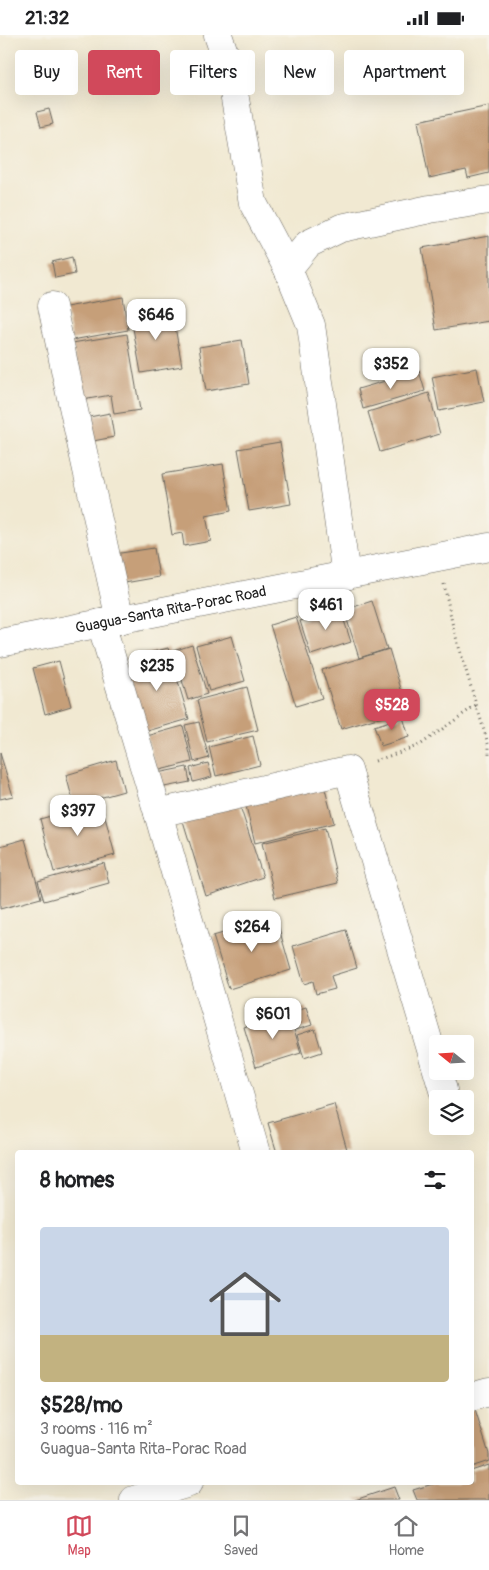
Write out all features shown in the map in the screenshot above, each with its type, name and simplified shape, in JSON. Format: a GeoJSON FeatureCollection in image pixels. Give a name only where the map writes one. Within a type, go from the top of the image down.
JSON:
{"type":"FeatureCollection","features":[{"type":"Feature","properties":{"kind":"street"},"geometry":{"type":"LineString","coordinates":[[218,35],[230,70],[253,203],[288,269],[311,325],[346,576]]}},
{"type":"Feature","properties":{"kind":"street"},"geometry":{"type":"LineString","coordinates":[[288,269],[308,244],[341,228],[430,209],[489,200]]}},
{"type":"Feature","properties":{"kind":"street"},"geometry":{"type":"LineString","coordinates":[[52,307],[111,621],[158,813],[255,1150]]}},
{"type":"Feature","properties":{"kind":"street","name":"Guagua-Santa Rita-Porac Road"},"geometry":{"type":"LineString","coordinates":[[0,643],[489,547]]}},
{"type":"Feature","properties":{"kind":"street"},"geometry":{"type":"LineString","coordinates":[[158,813],[348,770],[443,1090]]}},
{"type":"Feature","properties":{"kind":"street"},"geometry":{"type":"LineString","coordinates":[[474,1396],[489,1392]]}},
{"type":"Feature","properties":{"kind":"street"},"geometry":{"type":"LineString","coordinates":[[134,1500],[183,1485]]}},
{"type":"Feature","properties":{"kind":"path"},"geometry":{"type":"LineString","coordinates":[[438,557],[453,627],[489,747],[489,755]]}},
{"type":"Feature","properties":{"kind":"path"},"geometry":{"type":"LineString","coordinates":[[348,770],[420,745],[476,705]]}},
{"type":"Feature","properties":{"kind":"building"},"geometry":{"type":"Polygon","coordinates":[[[489,106],[489,173],[468,178],[466,170],[429,178],[418,121],[489,106]]]}},
{"type":"Feature","properties":{"kind":"building"},"geometry":{"type":"Polygon","coordinates":[[[49,109],[53,124],[41,127],[37,112],[49,109]]]}},
{"type":"Feature","properties":{"kind":"building"},"geometry":{"type":"Polygon","coordinates":[[[489,236],[489,321],[436,330],[422,248],[489,236]]]}},
{"type":"Feature","properties":{"kind":"building"},"geometry":{"type":"Polygon","coordinates":[[[72,257],[75,274],[55,278],[52,262],[72,257]]]}},
{"type":"Feature","properties":{"kind":"building"},"geometry":{"type":"Polygon","coordinates":[[[123,297],[128,330],[72,340],[66,307],[123,297]]]}},
{"type":"Feature","properties":{"kind":"building"},"geometry":{"type":"Polygon","coordinates":[[[172,310],[182,366],[141,373],[131,317],[172,310]]]}},
{"type":"Feature","properties":{"kind":"building"},"geometry":{"type":"Polygon","coordinates":[[[127,334],[140,410],[114,414],[111,395],[82,400],[72,343],[127,334]]]}},
{"type":"Feature","properties":{"kind":"building"},"geometry":{"type":"Polygon","coordinates":[[[242,340],[249,384],[206,391],[199,347],[242,340]]]}},
{"type":"Feature","properties":{"kind":"building"},"geometry":{"type":"Polygon","coordinates":[[[477,368],[484,402],[439,411],[432,377],[477,368]]]}},
{"type":"Feature","properties":{"kind":"building"},"geometry":{"type":"Polygon","coordinates":[[[419,371],[425,391],[363,409],[358,389],[419,371]]]}},
{"type":"Feature","properties":{"kind":"building"},"geometry":{"type":"Polygon","coordinates":[[[429,393],[440,434],[380,452],[368,412],[429,393]]]}},
{"type":"Feature","properties":{"kind":"building"},"geometry":{"type":"Polygon","coordinates":[[[110,413],[114,437],[88,442],[84,418],[110,413]]]}},
{"type":"Feature","properties":{"kind":"building"},"geometry":{"type":"Polygon","coordinates":[[[280,442],[291,504],[249,511],[238,449],[280,442]]]}},
{"type":"Feature","properties":{"kind":"building"},"geometry":{"type":"Polygon","coordinates":[[[223,464],[231,511],[206,516],[211,541],[184,546],[182,533],[172,535],[162,474],[223,464]]]}},
{"type":"Feature","properties":{"kind":"building"},"geometry":{"type":"Polygon","coordinates":[[[154,548],[159,577],[119,584],[114,554],[154,548]]]}},
{"type":"Feature","properties":{"kind":"building"},"geometry":{"type":"Polygon","coordinates":[[[372,601],[387,649],[359,658],[344,610],[372,601]]]}},
{"type":"Feature","properties":{"kind":"building"},"geometry":{"type":"Polygon","coordinates":[[[340,608],[351,642],[311,655],[300,621],[340,608]]]}},
{"type":"Feature","properties":{"kind":"building"},"geometry":{"type":"Polygon","coordinates":[[[296,617],[322,698],[296,706],[270,625],[296,617]]]}},
{"type":"Feature","properties":{"kind":"building"},"geometry":{"type":"Polygon","coordinates":[[[232,636],[245,681],[209,691],[196,646],[232,636]]]}},
{"type":"Feature","properties":{"kind":"building"},"geometry":{"type":"Polygon","coordinates":[[[192,645],[207,694],[188,700],[173,651],[192,645]]]}},
{"type":"Feature","properties":{"kind":"building"},"geometry":{"type":"Polygon","coordinates":[[[168,648],[189,719],[144,732],[126,670],[148,664],[145,654],[168,648]]]}},
{"type":"Feature","properties":{"kind":"building"},"geometry":{"type":"Polygon","coordinates":[[[389,649],[407,709],[341,729],[322,670],[389,649]]]}},
{"type":"Feature","properties":{"kind":"building"},"geometry":{"type":"Polygon","coordinates":[[[59,661],[71,706],[45,714],[33,668],[59,661]]]}},
{"type":"Feature","properties":{"kind":"building"},"geometry":{"type":"Polygon","coordinates":[[[247,687],[258,730],[207,742],[197,700],[247,687]]]}},
{"type":"Feature","properties":{"kind":"building"},"geometry":{"type":"Polygon","coordinates":[[[403,717],[409,737],[381,746],[374,726],[403,717]]]}},
{"type":"Feature","properties":{"kind":"building"},"geometry":{"type":"Polygon","coordinates":[[[199,722],[209,758],[194,762],[185,725],[199,722]]]}},
{"type":"Feature","properties":{"kind":"building"},"geometry":{"type":"Polygon","coordinates":[[[183,726],[192,762],[156,771],[147,736],[183,726]]]}},
{"type":"Feature","properties":{"kind":"building"},"geometry":{"type":"Polygon","coordinates":[[[253,736],[260,765],[216,776],[209,747],[253,736]]]}},
{"type":"Feature","properties":{"kind":"building"},"geometry":{"type":"Polygon","coordinates":[[[0,753],[13,796],[0,799],[0,753]]]}},
{"type":"Feature","properties":{"kind":"building"},"geometry":{"type":"Polygon","coordinates":[[[116,760],[124,791],[74,805],[66,775],[116,760]]]}},
{"type":"Feature","properties":{"kind":"building"},"geometry":{"type":"Polygon","coordinates":[[[208,763],[212,777],[193,782],[190,768],[208,763]]]}},
{"type":"Feature","properties":{"kind":"building"},"geometry":{"type":"Polygon","coordinates":[[[187,767],[190,782],[159,788],[157,773],[187,767]]]}},
{"type":"Feature","properties":{"kind":"building"},"geometry":{"type":"Polygon","coordinates":[[[323,782],[334,823],[255,843],[245,802],[323,782]]]}},
{"type":"Feature","properties":{"kind":"building"},"geometry":{"type":"Polygon","coordinates":[[[101,802],[115,855],[54,872],[40,819],[101,802]]]}},
{"type":"Feature","properties":{"kind":"building"},"geometry":{"type":"Polygon","coordinates":[[[239,803],[263,877],[206,896],[183,821],[239,803]]]}},
{"type":"Feature","properties":{"kind":"building"},"geometry":{"type":"Polygon","coordinates":[[[325,828],[338,883],[275,898],[262,843],[325,828]]]}},
{"type":"Feature","properties":{"kind":"building"},"geometry":{"type":"Polygon","coordinates":[[[25,839],[41,898],[0,909],[0,846],[25,839]]]}},
{"type":"Feature","properties":{"kind":"building"},"geometry":{"type":"Polygon","coordinates":[[[104,863],[109,883],[44,901],[38,881],[104,863]]]}},
{"type":"Feature","properties":{"kind":"building"},"geometry":{"type":"Polygon","coordinates":[[[276,918],[291,970],[229,989],[213,936],[276,918]]]}},
{"type":"Feature","properties":{"kind":"building"},"geometry":{"type":"Polygon","coordinates":[[[346,930],[357,968],[331,976],[335,989],[316,994],[313,981],[304,984],[293,946],[346,930]]]}},
{"type":"Feature","properties":{"kind":"building"},"geometry":{"type":"Polygon","coordinates":[[[306,1007],[312,1025],[296,1030],[290,1012],[306,1007]]]}},
{"type":"Feature","properties":{"kind":"building"},"geometry":{"type":"Polygon","coordinates":[[[289,1012],[301,1053],[256,1067],[244,1027],[289,1012]]]}},
{"type":"Feature","properties":{"kind":"building"},"geometry":{"type":"Polygon","coordinates":[[[315,1029],[322,1052],[304,1058],[297,1035],[315,1029]]]}},
{"type":"Feature","properties":{"kind":"building"},"geometry":{"type":"Polygon","coordinates":[[[334,1104],[347,1150],[276,1150],[268,1123],[334,1104]]]}},
{"type":"Feature","properties":{"kind":"building"},"geometry":{"type":"Polygon","coordinates":[[[474,1410],[489,1454],[489,1461],[474,1466],[474,1410]]]}},
{"type":"Feature","properties":{"kind":"building"},"geometry":{"type":"Polygon","coordinates":[[[489,1465],[489,1500],[417,1500],[413,1490],[429,1485],[474,1485],[474,1470],[489,1465]]]}},
{"type":"Feature","properties":{"kind":"building"},"geometry":{"type":"Polygon","coordinates":[[[394,1487],[399,1500],[355,1500],[394,1487]]]}}]}
